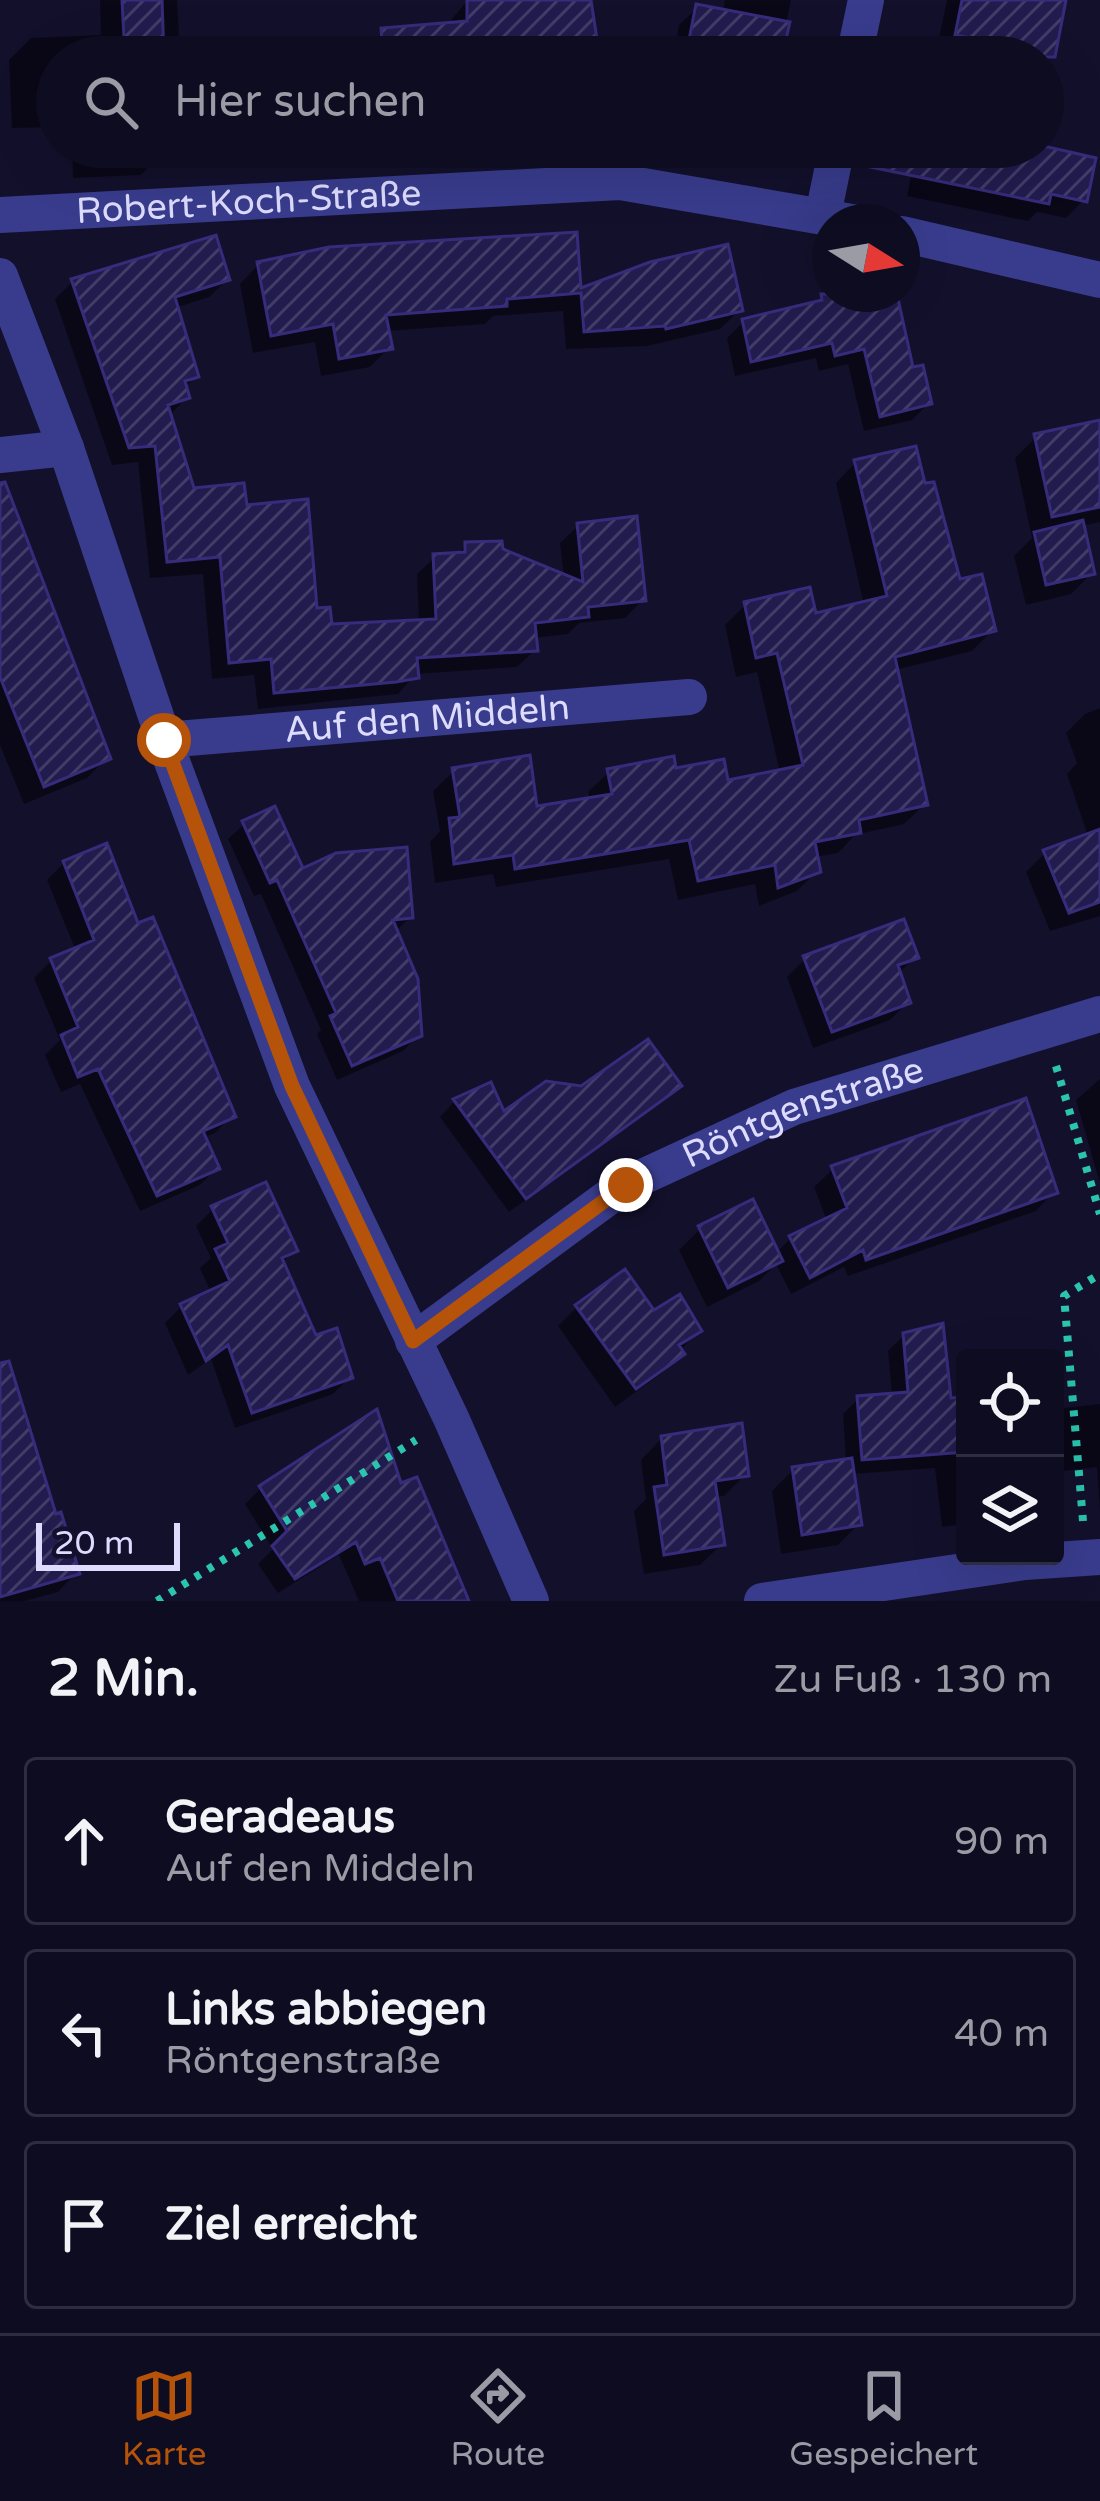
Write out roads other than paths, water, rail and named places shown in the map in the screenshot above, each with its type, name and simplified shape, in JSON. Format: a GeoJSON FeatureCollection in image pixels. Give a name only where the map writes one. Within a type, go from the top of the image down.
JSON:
{"type":"FeatureCollection","features":[{"type":"Feature","properties":{"kind":"street"},"geometry":{"type":"LineString","coordinates":[[858,36],[866,0]]}},
{"type":"Feature","properties":{"kind":"street"},"geometry":{"type":"LineString","coordinates":[[837,168],[838,204]]}},
{"type":"Feature","properties":{"kind":"street","name":"Robert-Koch-Straße"},"geometry":{"type":"LineString","coordinates":[[0,215],[620,182],[812,215]]}},
{"type":"Feature","properties":{"kind":"street"},"geometry":{"type":"LineString","coordinates":[[920,238],[1100,280]]}},
{"type":"Feature","properties":{"kind":"street"},"geometry":{"type":"LineString","coordinates":[[0,276],[66,448],[164,740],[292,1086],[451,1418],[531,1601]]}},
{"type":"Feature","properties":{"kind":"street"},"geometry":{"type":"LineString","coordinates":[[0,455],[66,448]]}},
{"type":"Feature","properties":{"kind":"street","name":"Auf den Middeln"},"geometry":{"type":"LineString","coordinates":[[164,740],[689,698]]}},
{"type":"Feature","properties":{"kind":"street","name":"Röntgenstraße"},"geometry":{"type":"LineString","coordinates":[[413,1341],[626,1185],[794,1107],[1100,1014]]}},
{"type":"Feature","properties":{"kind":"street"},"geometry":{"type":"LineString","coordinates":[[762,1601],[1025,1562],[1093,1558]]}}]}
